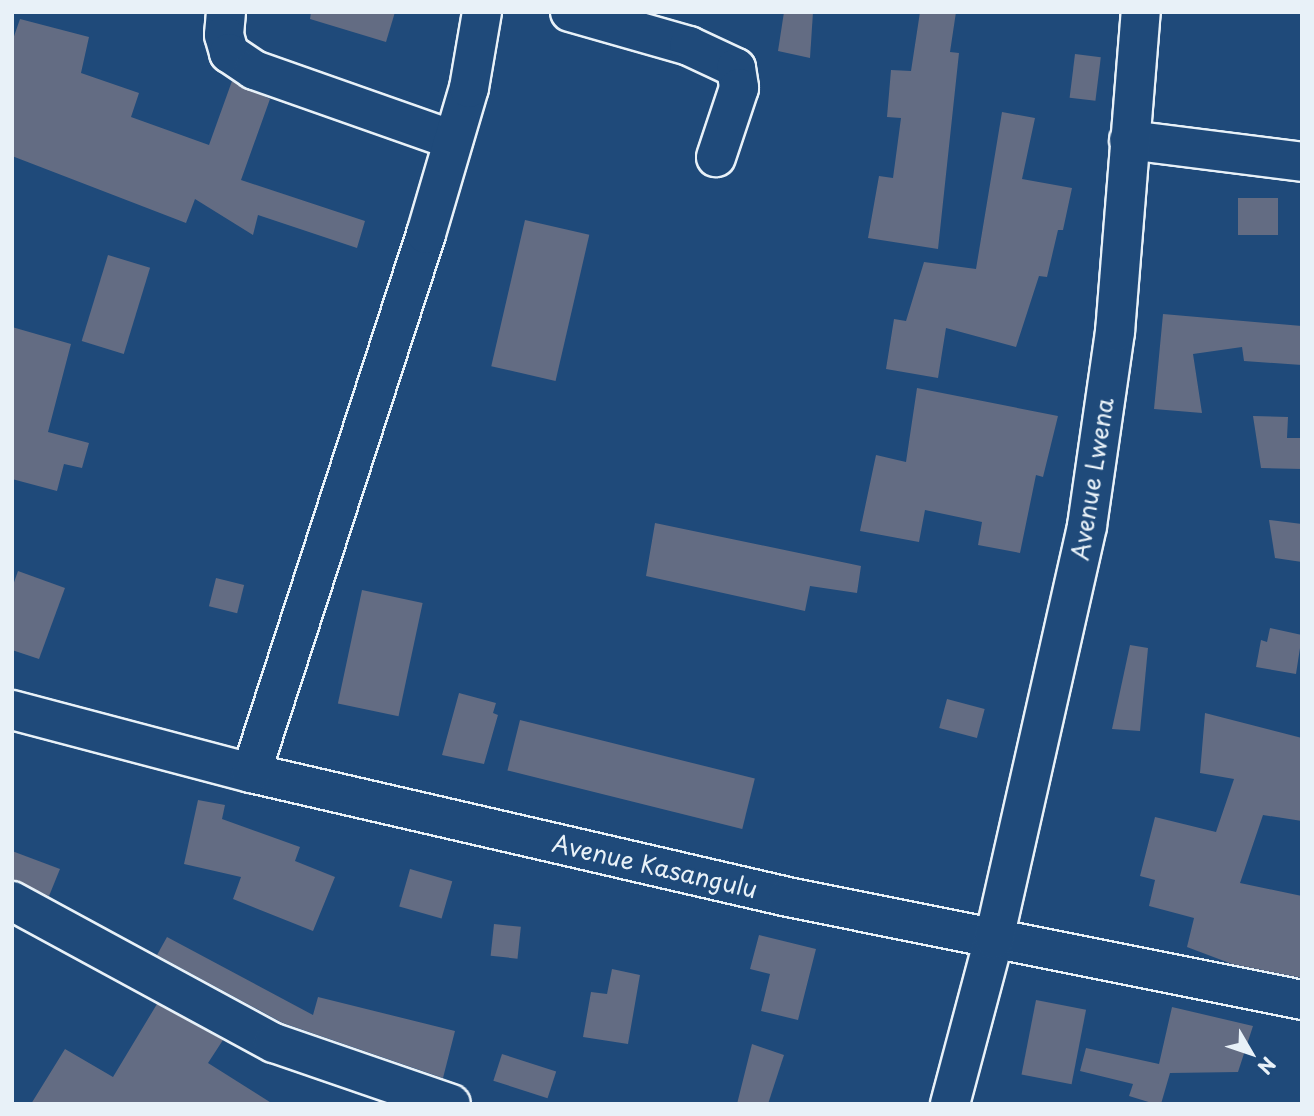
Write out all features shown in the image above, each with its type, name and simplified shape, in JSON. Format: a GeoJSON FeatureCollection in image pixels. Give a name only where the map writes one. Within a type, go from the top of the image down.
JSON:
{"type":"FeatureCollection","features":[{"type":"Feature","properties":{"kind":"street"},"geometry":{"type":"LineString","coordinates":[[226,12],[224,35],[229,53],[254,70],[453,140]]}},
{"type":"Feature","properties":{"kind":"street"},"geometry":{"type":"LineString","coordinates":[[251,773],[469,88],[482,12]]}},
{"type":"Feature","properties":{"kind":"street"},"geometry":{"type":"LineString","coordinates":[[570,12],[689,46],[736,68],[739,88],[716,157]]}},
{"type":"Feature","properties":{"kind":"street","name":"Avenue Lwena"},"geometry":{"type":"LineString","coordinates":[[950,1104],[994,939],[1087,526],[1115,332],[1141,12]]}},
{"type":"Feature","properties":{"kind":"street"},"geometry":{"type":"LineString","coordinates":[[1129,140],[1302,162]]}},
{"type":"Feature","properties":{"kind":"street","name":"Avenue Kasangulu"},"geometry":{"type":"LineString","coordinates":[[12,710],[251,773],[994,939],[1302,1000]]}},
{"type":"Feature","properties":{"kind":"street"},"geometry":{"type":"LineString","coordinates":[[12,901],[274,1043],[451,1104]]}},
{"type":"Feature","properties":{"kind":"building"},"geometry":{"type":"Polygon","coordinates":[[[311,12],[395,12],[386,42],[310,19],[311,12]]]}},
{"type":"Feature","properties":{"kind":"building"},"geometry":{"type":"Polygon","coordinates":[[[784,12],[813,12],[810,58],[778,51],[784,12]]]}},
{"type":"Feature","properties":{"kind":"building"},"geometry":{"type":"Polygon","coordinates":[[[920,12],[956,12],[950,52],[959,53],[938,249],[868,238],[879,176],[893,178],[901,118],[887,117],[891,70],[911,71],[920,12]]]}},
{"type":"Feature","properties":{"kind":"building"},"geometry":{"type":"Polygon","coordinates":[[[20,19],[89,37],[81,73],[139,93],[131,117],[209,145],[232,81],[270,99],[241,180],[365,221],[357,248],[258,215],[253,235],[195,199],[186,223],[12,156],[12,42],[20,19]]]}},
{"type":"Feature","properties":{"kind":"building"},"geometry":{"type":"Polygon","coordinates":[[[1075,54],[1101,57],[1095,101],[1070,98],[1075,54]]]}},
{"type":"Feature","properties":{"kind":"building"},"geometry":{"type":"Polygon","coordinates":[[[1002,112],[1035,118],[1022,179],[1072,188],[1063,230],[1058,230],[1047,277],[1039,276],[1016,347],[946,328],[938,378],[886,369],[894,319],[906,321],[924,262],[976,269],[1002,112]]]}},
{"type":"Feature","properties":{"kind":"building"},"geometry":{"type":"Polygon","coordinates":[[[1238,198],[1278,198],[1278,235],[1238,235],[1238,198]]]}},
{"type":"Feature","properties":{"kind":"building"},"geometry":{"type":"Polygon","coordinates":[[[525,220],[589,235],[556,381],[491,366],[525,220]]]}},
{"type":"Feature","properties":{"kind":"building"},"geometry":{"type":"Polygon","coordinates":[[[108,255],[150,268],[124,354],[82,341],[108,255]]]}},
{"type":"Feature","properties":{"kind":"building"},"geometry":{"type":"Polygon","coordinates":[[[1163,314],[1302,326],[1302,365],[1244,361],[1242,347],[1193,354],[1202,413],[1154,409],[1163,314]]]}},
{"type":"Feature","properties":{"kind":"building"},"geometry":{"type":"Polygon","coordinates":[[[12,327],[71,344],[48,432],[89,443],[82,468],[64,464],[57,491],[12,479],[12,327]]]}},
{"type":"Feature","properties":{"kind":"building"},"geometry":{"type":"Polygon","coordinates":[[[917,388],[1058,416],[1043,477],[1036,475],[1020,553],[978,545],[982,522],[925,510],[919,542],[860,531],[876,455],[906,462],[917,388]]]}},
{"type":"Feature","properties":{"kind":"building"},"geometry":{"type":"Polygon","coordinates":[[[1253,416],[1288,417],[1287,438],[1302,438],[1302,469],[1261,468],[1253,416]]]}},
{"type":"Feature","properties":{"kind":"building"},"geometry":{"type":"Polygon","coordinates":[[[1269,520],[1302,524],[1302,562],[1275,558],[1269,520]]]}},
{"type":"Feature","properties":{"kind":"building"},"geometry":{"type":"Polygon","coordinates":[[[655,523],[861,566],[857,593],[810,586],[805,611],[646,576],[655,523]]]}},
{"type":"Feature","properties":{"kind":"building"},"geometry":{"type":"Polygon","coordinates":[[[18,571],[65,588],[39,659],[12,650],[12,588],[18,571]]]}},
{"type":"Feature","properties":{"kind":"building"},"geometry":{"type":"Polygon","coordinates":[[[216,578],[244,585],[237,613],[209,606],[216,578]]]}},
{"type":"Feature","properties":{"kind":"building"},"geometry":{"type":"Polygon","coordinates":[[[362,590],[423,603],[399,716],[338,703],[362,590]]]}},
{"type":"Feature","properties":{"kind":"building"},"geometry":{"type":"Polygon","coordinates":[[[1270,628],[1302,635],[1296,674],[1256,667],[1261,640],[1267,642],[1270,628]]]}},
{"type":"Feature","properties":{"kind":"building"},"geometry":{"type":"Polygon","coordinates":[[[1130,645],[1148,648],[1140,731],[1112,729],[1130,645]]]}},
{"type":"Feature","properties":{"kind":"building"},"geometry":{"type":"Polygon","coordinates":[[[459,693],[496,703],[493,713],[498,715],[484,764],[442,755],[459,693]]]}},
{"type":"Feature","properties":{"kind":"building"},"geometry":{"type":"Polygon","coordinates":[[[947,699],[985,709],[977,738],[939,728],[947,699]]]}},
{"type":"Feature","properties":{"kind":"building"},"geometry":{"type":"Polygon","coordinates":[[[1205,713],[1302,738],[1302,821],[1263,815],[1240,883],[1302,896],[1302,978],[1232,964],[1187,947],[1194,918],[1149,906],[1155,880],[1140,876],[1155,817],[1216,832],[1234,779],[1200,773],[1205,713]]]}},
{"type":"Feature","properties":{"kind":"building"},"geometry":{"type":"Polygon","coordinates":[[[520,720],[755,779],[742,829],[507,770],[520,720]]]}},
{"type":"Feature","properties":{"kind":"building"},"geometry":{"type":"Polygon","coordinates":[[[198,800],[225,805],[222,819],[300,847],[295,861],[335,877],[313,931],[233,899],[241,877],[184,864],[198,800]]]}},
{"type":"Feature","properties":{"kind":"building"},"geometry":{"type":"Polygon","coordinates":[[[12,851],[60,869],[49,896],[12,879],[12,851]]]}},
{"type":"Feature","properties":{"kind":"building"},"geometry":{"type":"Polygon","coordinates":[[[410,869],[452,881],[442,919],[399,906],[410,869]]]}},
{"type":"Feature","properties":{"kind":"building"},"geometry":{"type":"Polygon","coordinates":[[[494,924],[521,927],[518,959],[491,956],[494,924]]]}},
{"type":"Feature","properties":{"kind":"building"},"geometry":{"type":"Polygon","coordinates":[[[759,935],[816,949],[798,1020],[761,1011],[770,974],[750,969],[759,935]]]}},
{"type":"Feature","properties":{"kind":"building"},"geometry":{"type":"Polygon","coordinates":[[[167,937],[313,1015],[318,997],[455,1031],[443,1078],[283,1023],[157,955],[167,937]]]}},
{"type":"Feature","properties":{"kind":"building"},"geometry":{"type":"Polygon","coordinates":[[[612,969],[640,975],[628,1044],[583,1037],[591,992],[607,994],[612,969]]]}},
{"type":"Feature","properties":{"kind":"building"},"geometry":{"type":"Polygon","coordinates":[[[1036,1000],[1086,1010],[1072,1084],[1021,1075],[1036,1000]]]}},
{"type":"Feature","properties":{"kind":"building"},"geometry":{"type":"Polygon","coordinates":[[[157,1004],[223,1040],[208,1063],[273,1104],[31,1104],[65,1049],[113,1077],[157,1004]]]}},
{"type":"Feature","properties":{"kind":"building"},"geometry":{"type":"Polygon","coordinates":[[[1172,1007],[1253,1026],[1238,1072],[1170,1073],[1161,1104],[1155,1104],[1129,1096],[1133,1084],[1080,1071],[1086,1048],[1159,1064],[1172,1007]]]}},
{"type":"Feature","properties":{"kind":"building"},"geometry":{"type":"Polygon","coordinates":[[[752,1044],[784,1055],[768,1104],[737,1104],[752,1044]]]}},
{"type":"Feature","properties":{"kind":"building"},"geometry":{"type":"Polygon","coordinates":[[[502,1054],[556,1072],[548,1098],[493,1081],[502,1054]]]}}]}
